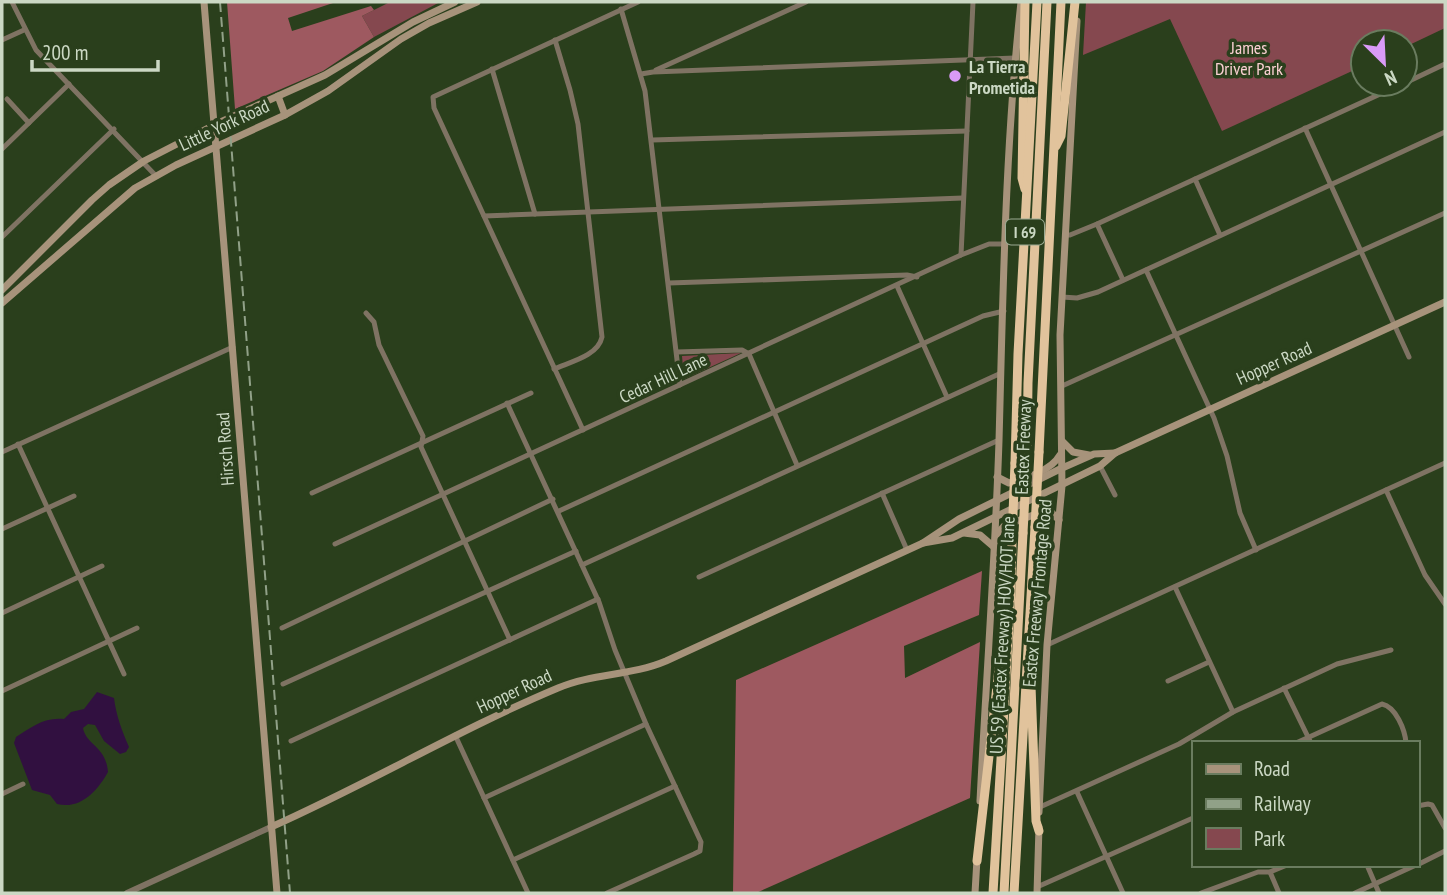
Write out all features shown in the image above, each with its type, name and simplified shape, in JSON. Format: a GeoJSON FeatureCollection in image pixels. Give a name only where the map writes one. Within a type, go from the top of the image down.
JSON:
{"type":"FeatureCollection","features":[{"type":"Feature","properties":{"kind":"highway"},"geometry":{"type":"LineString","coordinates":[[1023,2],[1022,178],[1027,198]]}},
{"type":"Feature","properties":{"kind":"highway","name":"Eastex Freeway"},"geometry":{"type":"LineString","coordinates":[[993,893],[1009,630],[1018,354],[1037,2]]}},
{"type":"Feature","properties":{"kind":"highway","name":"US 59 (Eastex Freeway) HOV/HOT lane"},"geometry":{"type":"LineString","coordinates":[[1004,893],[1047,2]]}},
{"type":"Feature","properties":{"kind":"highway","name":"Eastex Freeway"},"geometry":{"type":"LineString","coordinates":[[1014,893],[1061,2]]}},
{"type":"Feature","properties":{"kind":"highway"},"geometry":{"type":"LineString","coordinates":[[1054,150],[1061,136],[1077,2]]}},
{"type":"Feature","properties":{"kind":"highway"},"geometry":{"type":"LineString","coordinates":[[1030,598],[1036,821],[1039,831]]}},
{"type":"Feature","properties":{"kind":"highway"},"geometry":{"type":"LineString","coordinates":[[977,860],[1000,651],[1009,630]]}},
{"type":"Feature","properties":{"kind":"main road","name":"Hirsch Road"},"geometry":{"type":"LineString","coordinates":[[204,2],[218,145],[276,893]]}},
{"type":"Feature","properties":{"kind":"main road","name":"Little York Road"},"geometry":{"type":"LineString","coordinates":[[2,290],[92,200],[144,161],[216,124],[325,75],[413,22],[455,2]]}},
{"type":"Feature","properties":{"kind":"main road","name":"Little York Road"},"geometry":{"type":"LineString","coordinates":[[2,303],[135,188],[328,91],[401,39],[429,23],[477,2]]}},
{"type":"Feature","properties":{"kind":"main road"},"geometry":{"type":"LineString","coordinates":[[975,893],[994,547],[999,374],[1015,58],[1023,2]]}},
{"type":"Feature","properties":{"kind":"main road","name":"Eastex Freeway Frontage Road"},"geometry":{"type":"LineString","coordinates":[[1037,890],[1047,645],[1062,486],[1060,335],[1077,2]]}},
{"type":"Feature","properties":{"kind":"main road"},"geometry":{"type":"LineString","coordinates":[[278,96],[285,114]]}},
{"type":"Feature","properties":{"kind":"main road","name":"Hopper Road"},"geometry":{"type":"LineString","coordinates":[[923,543],[948,539],[995,518],[1100,466],[1115,453],[1445,302]]}},
{"type":"Feature","properties":{"kind":"main road"},"geometry":{"type":"LineString","coordinates":[[1062,442],[1073,452],[1090,455]]}},
{"type":"Feature","properties":{"kind":"main road"},"geometry":{"type":"LineString","coordinates":[[997,477],[1010,482],[1025,478],[1054,464],[1062,451]]}},
{"type":"Feature","properties":{"kind":"main road","name":"Hopper Road"},"geometry":{"type":"LineString","coordinates":[[271,827],[455,735],[569,684],[594,677],[626,674],[666,661],[923,543],[959,519],[1090,455],[1115,453]]}},
{"type":"Feature","properties":{"kind":"main road"},"geometry":{"type":"LineString","coordinates":[[994,538],[1004,526],[1044,512],[1051,512],[1059,520]]}},
{"type":"Feature","properties":{"kind":"main road"},"geometry":{"type":"LineString","coordinates":[[964,532],[980,535],[994,547]]}},
{"type":"Feature","properties":{"kind":"street"},"geometry":{"type":"LineString","coordinates":[[12,2],[36,50],[156,176]]}},
{"type":"Feature","properties":{"kind":"street"},"geometry":{"type":"LineString","coordinates":[[583,430],[434,108],[433,99],[442,92],[638,2]]}},
{"type":"Feature","properties":{"kind":"street"},"geometry":{"type":"LineString","coordinates":[[653,72],[806,2]]}},
{"type":"Feature","properties":{"kind":"street"},"geometry":{"type":"LineString","coordinates":[[961,256],[973,2]]}},
{"type":"Feature","properties":{"kind":"street"},"geometry":{"type":"LineString","coordinates":[[621,9],[641,74],[652,141],[680,385]]}},
{"type":"Feature","properties":{"kind":"street"},"geometry":{"type":"LineString","coordinates":[[2,40],[24,30]]}},
{"type":"Feature","properties":{"kind":"street"},"geometry":{"type":"LineString","coordinates":[[554,369],[593,351],[602,341],[578,124],[555,40]]}},
{"type":"Feature","properties":{"kind":"street"},"geometry":{"type":"LineString","coordinates":[[641,74],[1015,58]]}},
{"type":"Feature","properties":{"kind":"street"},"geometry":{"type":"LineString","coordinates":[[1419,76],[1445,64]]}},
{"type":"Feature","properties":{"kind":"street"},"geometry":{"type":"LineString","coordinates":[[492,69],[535,214]]}},
{"type":"Feature","properties":{"kind":"street"},"geometry":{"type":"LineString","coordinates":[[2,149],[69,84]]}},
{"type":"Feature","properties":{"kind":"street"},"geometry":{"type":"LineString","coordinates":[[1065,235],[1097,224],[1371,98]]}},
{"type":"Feature","properties":{"kind":"street"},"geometry":{"type":"LineString","coordinates":[[7,100],[29,123]]}},
{"type":"Feature","properties":{"kind":"street"},"geometry":{"type":"LineString","coordinates":[[1306,128],[1409,357]]}},
{"type":"Feature","properties":{"kind":"street"},"geometry":{"type":"LineString","coordinates":[[2,237],[114,129]]}},
{"type":"Feature","properties":{"kind":"street"},"geometry":{"type":"LineString","coordinates":[[652,141],[967,131]]}},
{"type":"Feature","properties":{"kind":"street"},"geometry":{"type":"LineString","coordinates":[[1062,297],[1077,298],[1123,280],[1445,132]]}},
{"type":"Feature","properties":{"kind":"street"},"geometry":{"type":"LineString","coordinates":[[1195,179],[1220,234]]}},
{"type":"Feature","properties":{"kind":"street"},"geometry":{"type":"LineString","coordinates":[[484,216],[963,198]]}},
{"type":"Feature","properties":{"kind":"street"},"geometry":{"type":"LineString","coordinates":[[1062,386],[1445,212]]}},
{"type":"Feature","properties":{"kind":"street"},"geometry":{"type":"LineString","coordinates":[[1097,224],[1123,280]]}},
{"type":"Feature","properties":{"kind":"street","name":"Cedar Hill Lane"},"geometry":{"type":"LineString","coordinates":[[335,544],[961,256],[989,244],[1005,244]]}},
{"type":"Feature","properties":{"kind":"street"},"geometry":{"type":"LineString","coordinates":[[1146,270],[1210,409],[1227,456],[1240,513],[1256,550]]}},
{"type":"Feature","properties":{"kind":"street"},"geometry":{"type":"LineString","coordinates":[[669,282],[907,275],[917,277]]}},
{"type":"Feature","properties":{"kind":"street"},"geometry":{"type":"LineString","coordinates":[[897,286],[947,397]]}},
{"type":"Feature","properties":{"kind":"street"},"geometry":{"type":"LineString","coordinates":[[559,511],[923,343],[992,312],[1004,310]]}},
{"type":"Feature","properties":{"kind":"street"},"geometry":{"type":"LineString","coordinates":[[366,313],[374,322],[379,345],[423,436],[421,447],[510,640]]}},
{"type":"Feature","properties":{"kind":"street"},"geometry":{"type":"LineString","coordinates":[[2,452],[233,347]]}},
{"type":"Feature","properties":{"kind":"street"},"geometry":{"type":"LineString","coordinates":[[677,352],[742,350],[750,354],[797,465]]}},
{"type":"Feature","properties":{"kind":"street"},"geometry":{"type":"LineString","coordinates":[[582,565],[999,374]]}},
{"type":"Feature","properties":{"kind":"street"},"geometry":{"type":"LineString","coordinates":[[312,493],[531,393]]}},
{"type":"Feature","properties":{"kind":"street"},"geometry":{"type":"LineString","coordinates":[[507,403],[598,599],[615,650],[646,724],[701,842],[700,851],[607,893]]}},
{"type":"Feature","properties":{"kind":"street"},"geometry":{"type":"LineString","coordinates":[[699,577],[999,440]]}},
{"type":"Feature","properties":{"kind":"street"},"geometry":{"type":"LineString","coordinates":[[18,444],[124,674]]}},
{"type":"Feature","properties":{"kind":"street"},"geometry":{"type":"LineString","coordinates":[[1047,645],[1445,463]]}},
{"type":"Feature","properties":{"kind":"street"},"geometry":{"type":"LineString","coordinates":[[1100,466],[1115,495]]}},
{"type":"Feature","properties":{"kind":"street"},"geometry":{"type":"LineString","coordinates":[[1386,490],[1425,575],[1445,604]]}},
{"type":"Feature","properties":{"kind":"street"},"geometry":{"type":"LineString","coordinates":[[882,493],[907,550]]}},
{"type":"Feature","properties":{"kind":"street"},"geometry":{"type":"LineString","coordinates":[[2,528],[74,496]]}},
{"type":"Feature","properties":{"kind":"street"},"geometry":{"type":"LineString","coordinates":[[282,628],[553,499]]}},
{"type":"Feature","properties":{"kind":"street"},"geometry":{"type":"LineString","coordinates":[[283,684],[576,551]]}},
{"type":"Feature","properties":{"kind":"street"},"geometry":{"type":"LineString","coordinates":[[2,613],[102,566]]}},
{"type":"Feature","properties":{"kind":"street"},"geometry":{"type":"LineString","coordinates":[[1175,587],[1233,712]]}},
{"type":"Feature","properties":{"kind":"street"},"geometry":{"type":"LineString","coordinates":[[291,741],[598,599]]}},
{"type":"Feature","properties":{"kind":"street"},"geometry":{"type":"LineString","coordinates":[[2,691],[137,628]]}},
{"type":"Feature","properties":{"kind":"street"},"geometry":{"type":"LineString","coordinates":[[1040,807],[1180,744],[1233,712],[1337,664],[1391,650]]}},
{"type":"Feature","properties":{"kind":"street"},"geometry":{"type":"LineString","coordinates":[[1168,681],[1209,662]]}},
{"type":"Feature","properties":{"kind":"street"},"geometry":{"type":"LineString","coordinates":[[1284,688],[1309,740],[1382,704],[1388,705],[1394,712],[1405,741]]}},
{"type":"Feature","properties":{"kind":"street"},"geometry":{"type":"LineString","coordinates":[[484,798],[646,724]]}},
{"type":"Feature","properties":{"kind":"street"},"geometry":{"type":"LineString","coordinates":[[455,735],[528,893]]}},
{"type":"Feature","properties":{"kind":"street"},"geometry":{"type":"LineString","coordinates":[[2,794],[23,784]]}},
{"type":"Feature","properties":{"kind":"street"},"geometry":{"type":"LineString","coordinates":[[513,860],[676,786]]}},
{"type":"Feature","properties":{"kind":"street"},"geometry":{"type":"LineString","coordinates":[[1077,792],[1123,893]]}},
{"type":"Feature","properties":{"kind":"street"},"geometry":{"type":"LineString","coordinates":[[1419,806],[1432,805],[1445,827]]}},
{"type":"Feature","properties":{"kind":"street"},"geometry":{"type":"LineString","coordinates":[[1037,890],[1192,818]]}},
{"type":"Feature","properties":{"kind":"street","name":"Hopper Road"},"geometry":{"type":"LineString","coordinates":[[127,893],[271,827]]}},
{"type":"Feature","properties":{"kind":"street"},"geometry":{"type":"LineString","coordinates":[[1419,864],[1445,851]]}},
{"type":"Feature","properties":{"kind":"street"},"geometry":{"type":"LineString","coordinates":[[1201,893],[1258,872],[1270,872],[1282,867]]}},
{"type":"Feature","properties":{"kind":"street"},"geometry":{"type":"LineString","coordinates":[[1368,867],[1380,893]]}},
{"type":"Feature","properties":{"kind":"street"},"geometry":{"type":"LineString","coordinates":[[1354,893],[1412,867]]}},
{"type":"Feature","properties":{"kind":"street"},"geometry":{"type":"LineString","coordinates":[[1270,872],[1279,893]]}},
{"type":"Feature","properties":{"kind":"green space"},"geometry":{"type":"Polygon","coordinates":[[[390,2],[440,2],[374,37],[362,16],[390,2]]]}},
{"type":"Feature","properties":{"kind":"green space","name":"James Driver Park"},"geometry":{"type":"Polygon","coordinates":[[[1086,2],[1445,2],[1445,28],[1419,40],[1419,28],[1349,28],[1349,72],[1222,131],[1170,19],[1083,55],[1086,2]]]}},
{"type":"Feature","properties":{"kind":"green space"},"geometry":{"type":"Polygon","coordinates":[[[741,353],[684,379],[682,356],[741,353]]]}},
{"type":"Feature","properties":{"kind":"shaded area"},"geometry":{"type":"Polygon","coordinates":[[[227,2],[336,2],[288,18],[292,31],[371,6],[374,10],[362,16],[374,37],[323,71],[235,109],[227,2]]]}},
{"type":"Feature","properties":{"kind":"shaded area"},"geometry":{"type":"Polygon","coordinates":[[[982,571],[979,615],[904,646],[905,678],[980,642],[970,798],[756,893],[733,893],[736,680],[982,571]]]}},
{"type":"Feature","properties":{"kind":"shaded area"},"geometry":{"type":"Polygon","coordinates":[[[97,692],[114,698],[129,747],[126,752],[120,754],[104,741],[95,725],[88,724],[83,728],[85,734],[104,757],[108,772],[88,797],[74,804],[57,804],[50,795],[32,790],[14,743],[16,737],[38,723],[64,719],[71,712],[84,709],[97,692]]]}},
{"type":"Feature","properties":{"kind":"railway"},"geometry":{"type":"LineString","coordinates":[[220,2],[290,893]]}},
{"type":"Feature","properties":{"kind":"place","name":"La Tierra Prometida"},"geometry":{"type":"Point","coordinates":[955,76]}}]}
